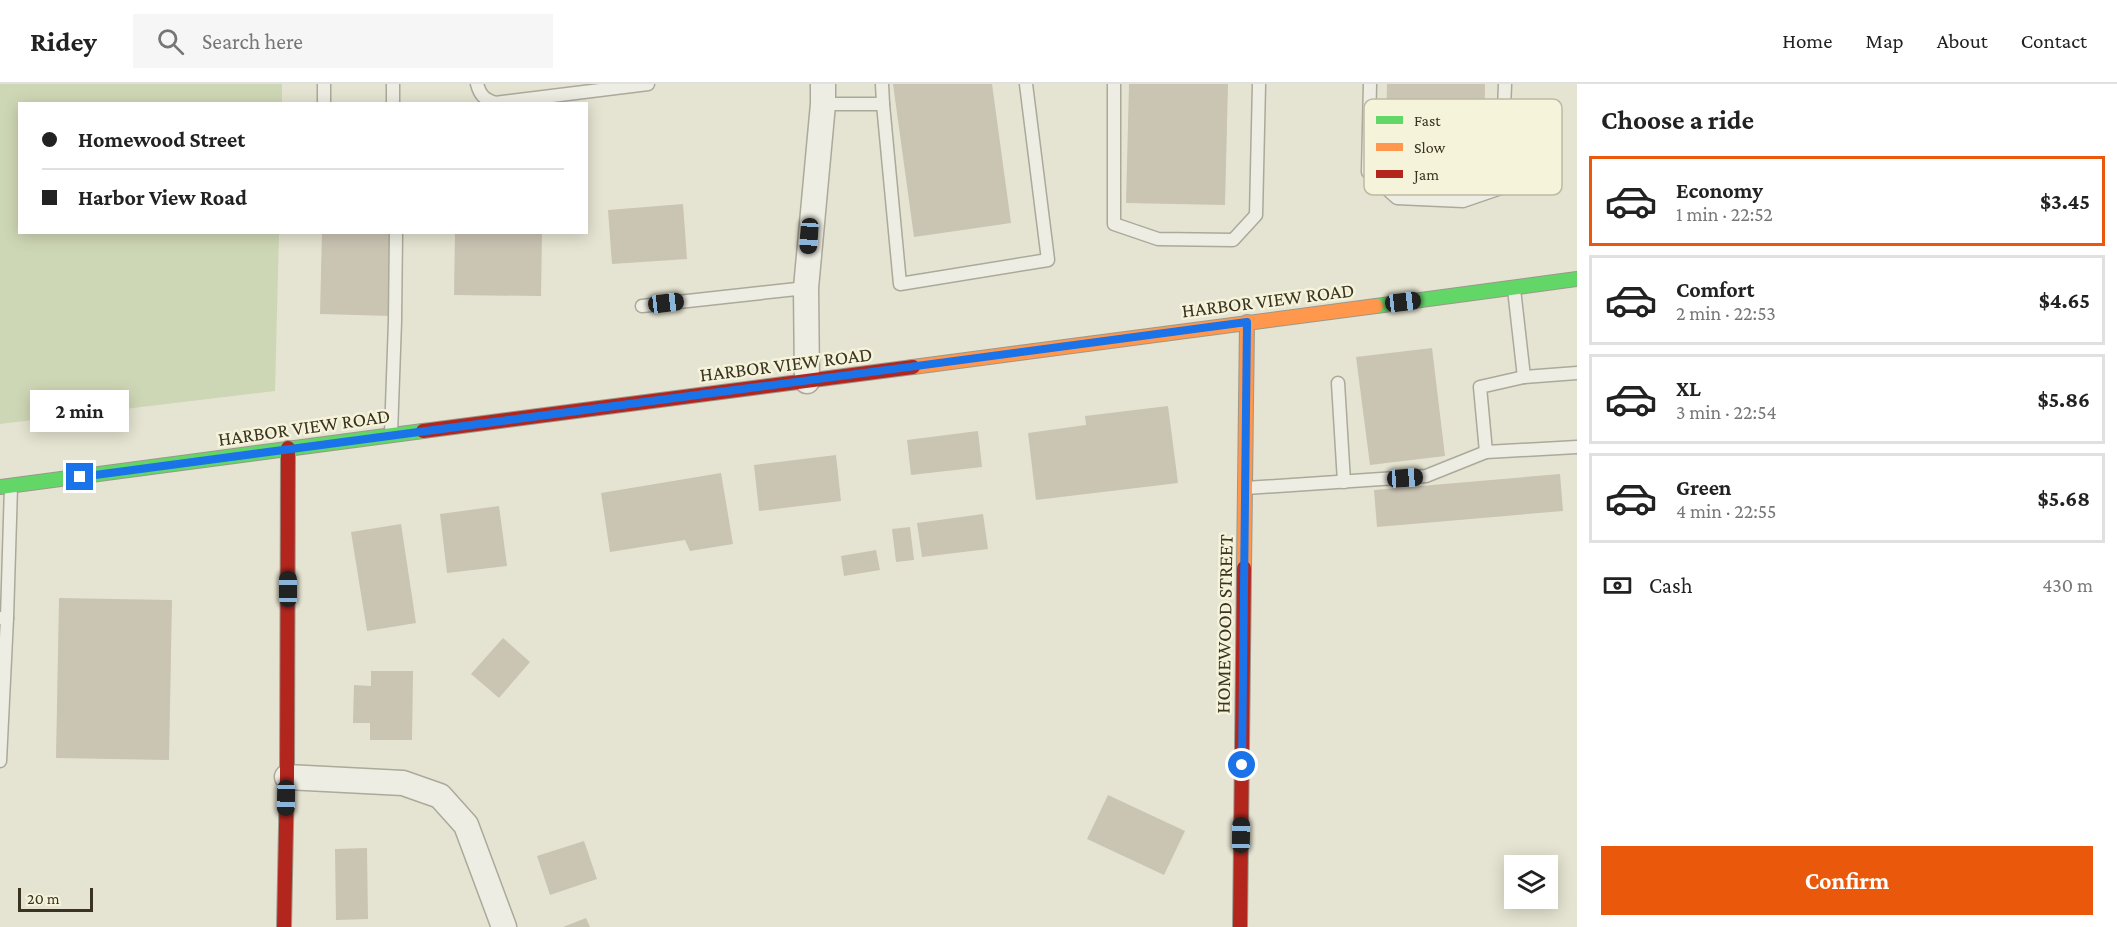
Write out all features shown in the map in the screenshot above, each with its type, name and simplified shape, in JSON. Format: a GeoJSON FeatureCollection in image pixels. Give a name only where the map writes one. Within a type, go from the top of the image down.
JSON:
{"type":"FeatureCollection","features":[{"type":"Feature","properties":{"kind":"main road","name":"HARBOR VIEW ROAD"},"geometry":{"type":"LineString","coordinates":[[5,487],[1577,279]]}},
{"type":"Feature","properties":{"kind":"main road","name":"HOMEWOOD STREET"},"geometry":{"type":"LineString","coordinates":[[1240,927],[1247,322]]}},
{"type":"Feature","properties":{"kind":"main road"},"geometry":{"type":"LineString","coordinates":[[284,927],[288,448]]}},
{"type":"Feature","properties":{"kind":"street"},"geometry":{"type":"LineString","coordinates":[[807,381],[806,288],[823,94]]}},
{"type":"Feature","properties":{"kind":"street"},"geometry":{"type":"LineString","coordinates":[[287,777],[403,783],[440,796],[466,825],[504,927]]}},
{"type":"Feature","properties":{"kind":"lane"},"geometry":{"type":"LineString","coordinates":[[324,84],[324,102]]}},
{"type":"Feature","properties":{"kind":"lane"},"geometry":{"type":"LineString","coordinates":[[393,84],[393,102]]}},
{"type":"Feature","properties":{"kind":"lane"},"geometry":{"type":"LineString","coordinates":[[477,84],[479,93],[492,102]]}},
{"type":"Feature","properties":{"kind":"lane"},"geometry":{"type":"LineString","coordinates":[[503,102],[648,84]]}},
{"type":"Feature","properties":{"kind":"lane"},"geometry":{"type":"LineString","coordinates":[[882,84],[900,284],[1048,260],[1026,84]]}},
{"type":"Feature","properties":{"kind":"lane"},"geometry":{"type":"LineString","coordinates":[[1114,84],[1114,224],[1158,239],[1233,240],[1257,215],[1258,84]]}},
{"type":"Feature","properties":{"kind":"lane"},"geometry":{"type":"LineString","coordinates":[[1370,84],[1370,99]]}},
{"type":"Feature","properties":{"kind":"lane"},"geometry":{"type":"LineString","coordinates":[[1504,99],[1505,84]]}},
{"type":"Feature","properties":{"kind":"lane"},"geometry":{"type":"LineString","coordinates":[[823,94],[883,104]]}},
{"type":"Feature","properties":{"kind":"lane"},"geometry":{"type":"LineString","coordinates":[[1394,195],[1397,198],[1463,201],[1481,195]]}},
{"type":"Feature","properties":{"kind":"lane"},"geometry":{"type":"LineString","coordinates":[[391,435],[396,234]]}},
{"type":"Feature","properties":{"kind":"lane"},"geometry":{"type":"LineString","coordinates":[[642,306],[806,288]]}},
{"type":"Feature","properties":{"kind":"lane"},"geometry":{"type":"LineString","coordinates":[[1514,288],[1524,377]]}},
{"type":"Feature","properties":{"kind":"lane"},"geometry":{"type":"LineString","coordinates":[[1486,452],[1480,387],[1524,377],[1577,373]]}},
{"type":"Feature","properties":{"kind":"lane"},"geometry":{"type":"LineString","coordinates":[[1338,383],[1344,482]]}},
{"type":"Feature","properties":{"kind":"lane"},"geometry":{"type":"LineString","coordinates":[[1245,489],[1426,476],[1486,452],[1577,447]]}},
{"type":"Feature","properties":{"kind":"lane"},"geometry":{"type":"LineString","coordinates":[[0,760],[5,487]]}},
{"type":"Feature","properties":{"kind":"green space"},"geometry":{"type":"Polygon","coordinates":[[[0,84],[282,84],[282,102],[18,102],[18,234],[279,234],[275,391],[0,424],[0,84]]]}},
{"type":"Feature","properties":{"kind":"building"},"geometry":{"type":"Polygon","coordinates":[[[893,84],[992,84],[1011,223],[914,237],[893,84]]]}},
{"type":"Feature","properties":{"kind":"building"},"geometry":{"type":"Polygon","coordinates":[[[1129,84],[1228,84],[1225,205],[1126,203],[1129,84]]]}},
{"type":"Feature","properties":{"kind":"building"},"geometry":{"type":"Polygon","coordinates":[[[1387,84],[1485,84],[1485,99],[1387,99],[1387,84]]]}},
{"type":"Feature","properties":{"kind":"building"},"geometry":{"type":"Polygon","coordinates":[[[683,204],[687,259],[612,264],[608,210],[683,204]]]}},
{"type":"Feature","properties":{"kind":"building"},"geometry":{"type":"Polygon","coordinates":[[[322,234],[393,234],[391,316],[320,314],[322,234]]]}},
{"type":"Feature","properties":{"kind":"building"},"geometry":{"type":"Polygon","coordinates":[[[455,234],[542,234],[541,296],[454,295],[455,234]]]}},
{"type":"Feature","properties":{"kind":"building"},"geometry":{"type":"Polygon","coordinates":[[[1432,348],[1445,456],[1370,465],[1356,357],[1432,348]]]}},
{"type":"Feature","properties":{"kind":"building"},"geometry":{"type":"Polygon","coordinates":[[[1168,406],[1178,483],[1036,500],[1028,433],[1086,425],[1085,416],[1168,406]]]}},
{"type":"Feature","properties":{"kind":"building"},"geometry":{"type":"Polygon","coordinates":[[[978,431],[982,467],[911,475],[907,440],[978,431]]]}},
{"type":"Feature","properties":{"kind":"building"},"geometry":{"type":"Polygon","coordinates":[[[836,455],[841,501],[759,511],[754,465],[836,455]]]}},
{"type":"Feature","properties":{"kind":"building"},"geometry":{"type":"Polygon","coordinates":[[[721,473],[733,544],[690,551],[685,540],[610,552],[601,493],[721,473]]]}},
{"type":"Feature","properties":{"kind":"building"},"geometry":{"type":"Polygon","coordinates":[[[1560,474],[1563,511],[1377,527],[1374,490],[1560,474]]]}},
{"type":"Feature","properties":{"kind":"building"},"geometry":{"type":"Polygon","coordinates":[[[499,506],[507,566],[447,573],[440,514],[499,506]]]}},
{"type":"Feature","properties":{"kind":"building"},"geometry":{"type":"Polygon","coordinates":[[[983,514],[988,549],[922,557],[917,523],[983,514]]]}},
{"type":"Feature","properties":{"kind":"building"},"geometry":{"type":"Polygon","coordinates":[[[401,524],[416,623],[367,631],[351,532],[401,524]]]}},
{"type":"Feature","properties":{"kind":"building"},"geometry":{"type":"Polygon","coordinates":[[[910,527],[914,560],[896,562],[892,529],[910,527]]]}},
{"type":"Feature","properties":{"kind":"building"},"geometry":{"type":"Polygon","coordinates":[[[876,550],[880,570],[844,576],[841,556],[876,550]]]}},
{"type":"Feature","properties":{"kind":"building"},"geometry":{"type":"Polygon","coordinates":[[[59,598],[172,600],[169,760],[56,758],[59,598]]]}},
{"type":"Feature","properties":{"kind":"building"},"geometry":{"type":"Polygon","coordinates":[[[503,638],[530,662],[499,698],[471,674],[503,638]]]}},
{"type":"Feature","properties":{"kind":"building"},"geometry":{"type":"Polygon","coordinates":[[[371,671],[413,671],[412,740],[370,740],[370,723],[353,723],[354,685],[371,686],[371,671]]]}},
{"type":"Feature","properties":{"kind":"building"},"geometry":{"type":"Polygon","coordinates":[[[1108,795],[1185,831],[1164,875],[1087,839],[1108,795]]]}},
{"type":"Feature","properties":{"kind":"building"},"geometry":{"type":"Polygon","coordinates":[[[584,841],[597,879],[550,895],[537,856],[584,841]]]}},
{"type":"Feature","properties":{"kind":"building"},"geometry":{"type":"Polygon","coordinates":[[[367,848],[368,919],[336,920],[335,849],[367,848]]]}},
{"type":"Feature","properties":{"kind":"building"},"geometry":{"type":"Polygon","coordinates":[[[586,918],[590,927],[563,927],[586,918]]]}},
{"type":"Feature","properties":{"kind":"traffic: fast"},"geometry":{"type":"LineString","coordinates":[[1376,306],[1577,279]]}},
{"type":"Feature","properties":{"kind":"traffic: fast"},"geometry":{"type":"LineString","coordinates":[[0,487],[423,431]]}},
{"type":"Feature","properties":{"kind":"traffic: slow"},"geometry":{"type":"LineString","coordinates":[[913,367],[1376,306]]}},
{"type":"Feature","properties":{"kind":"traffic: slow"},"geometry":{"type":"LineString","coordinates":[[1244,568],[1247,322]]}},
{"type":"Feature","properties":{"kind":"traffic: jam"},"geometry":{"type":"LineString","coordinates":[[423,431],[913,367]]}},
{"type":"Feature","properties":{"kind":"traffic: jam"},"geometry":{"type":"LineString","coordinates":[[284,927],[288,448]]}},
{"type":"Feature","properties":{"kind":"traffic: jam"},"geometry":{"type":"LineString","coordinates":[[1240,927],[1244,568]]}},
{"type":"Feature","properties":{"kind":"route"},"geometry":{"type":"LineString","coordinates":[[80,477],[1247,322],[1242,765]]}}]}
